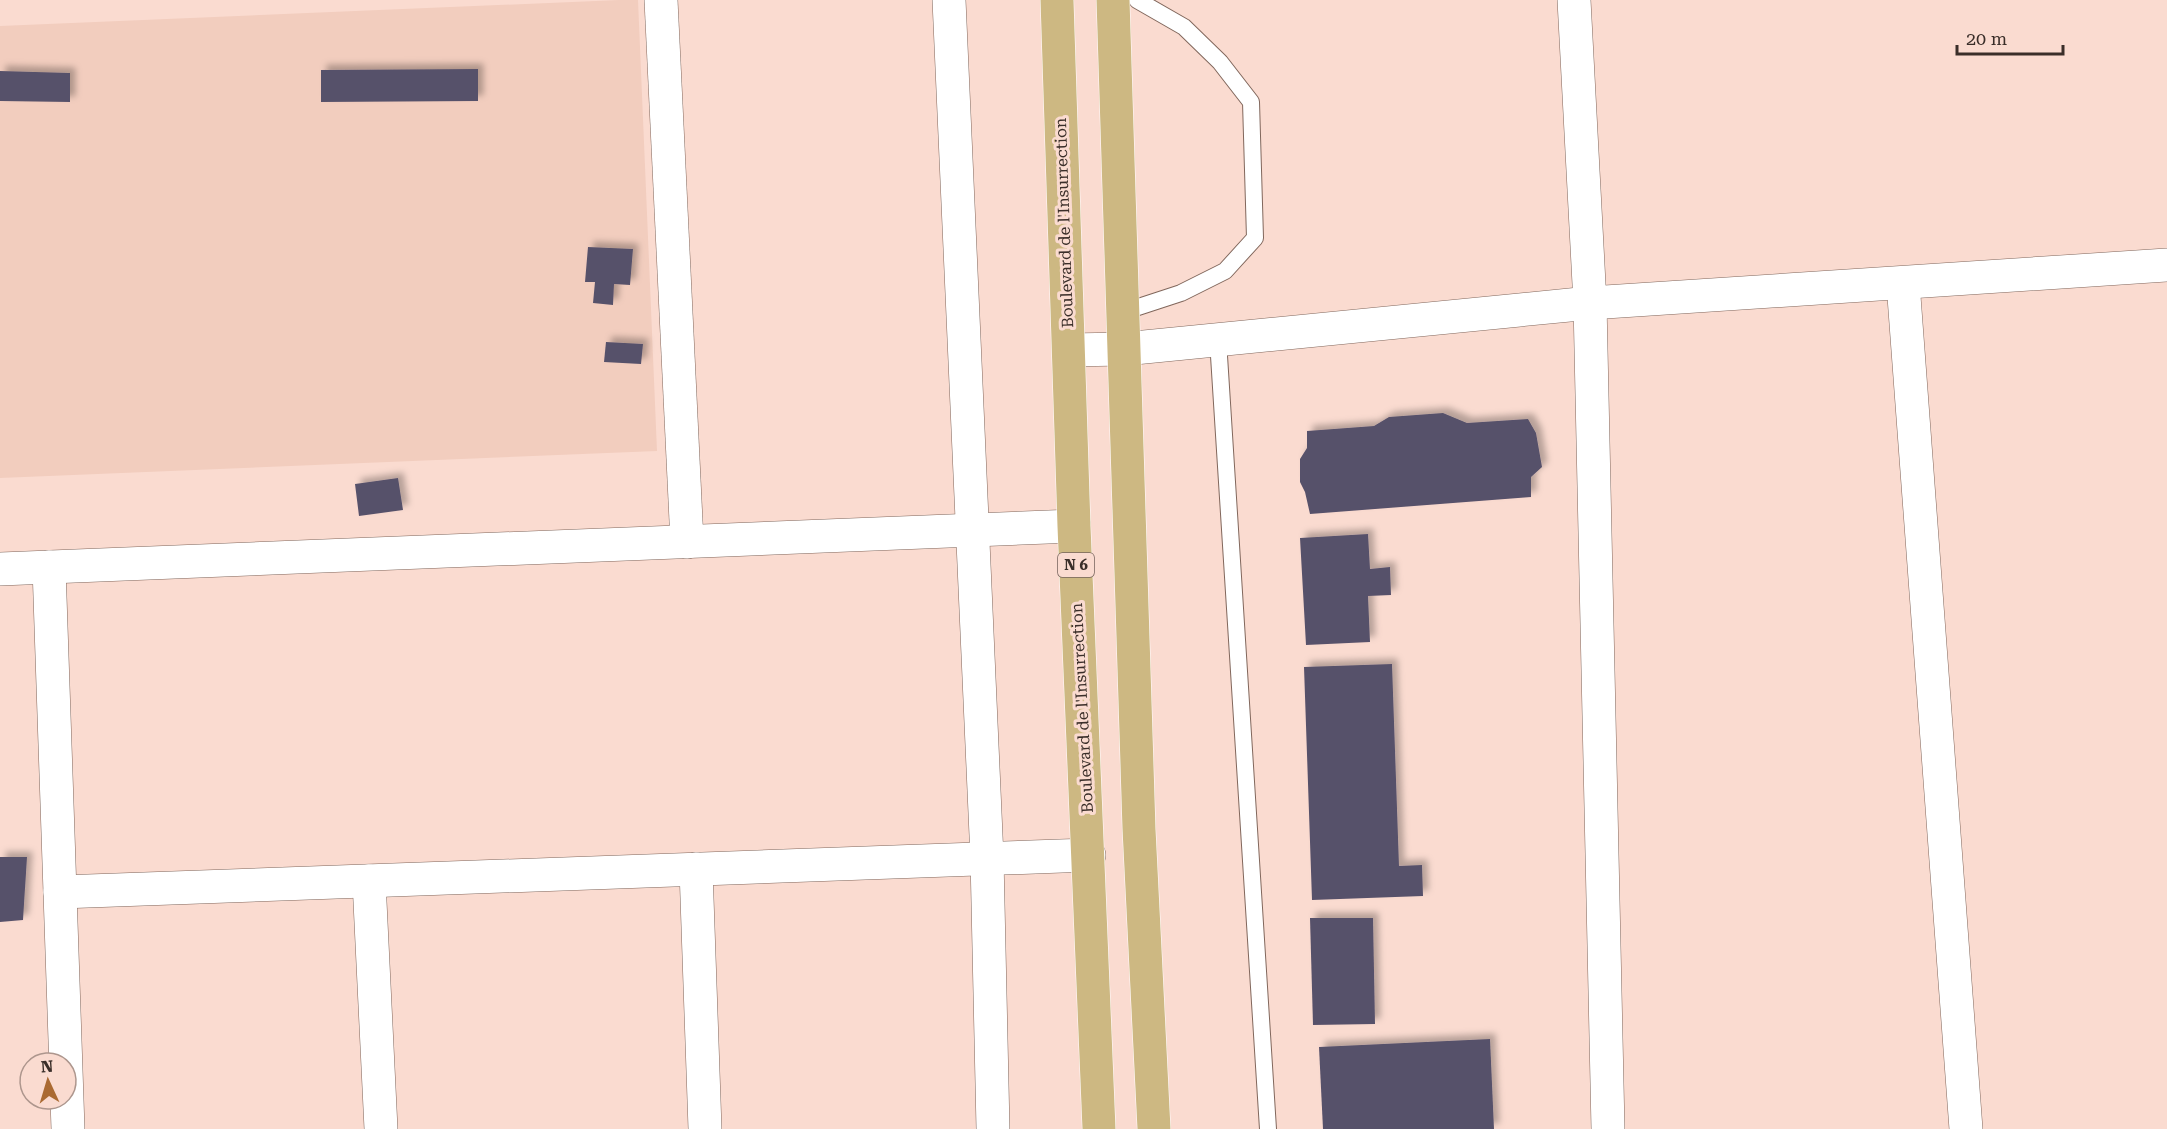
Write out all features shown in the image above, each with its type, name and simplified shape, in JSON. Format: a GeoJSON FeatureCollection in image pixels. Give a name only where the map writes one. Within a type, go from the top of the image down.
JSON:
{"type":"FeatureCollection","features":[{"type":"Feature","properties":{"kind":"main road","name":"Boulevard de l'Insurrection"},"geometry":{"type":"LineString","coordinates":[[1057,0],[1074,526],[1099,1129]]}},
{"type":"Feature","properties":{"kind":"main road"},"geometry":{"type":"LineString","coordinates":[[1113,0],[1139,829],[1154,1129]]}},
{"type":"Feature","properties":{"kind":"street"},"geometry":{"type":"LineString","coordinates":[[661,0],[687,542]]}},
{"type":"Feature","properties":{"kind":"street"},"geometry":{"type":"LineString","coordinates":[[949,0],[987,858],[993,1129]]}},
{"type":"Feature","properties":{"kind":"street"},"geometry":{"type":"LineString","coordinates":[[1574,0],[1590,303],[1608,1129]]}},
{"type":"Feature","properties":{"kind":"street"},"geometry":{"type":"LineString","coordinates":[[1068,350],[1124,349],[1590,303],[2167,265]]}},
{"type":"Feature","properties":{"kind":"street"},"geometry":{"type":"LineString","coordinates":[[1903,282],[1966,1129]]}},
{"type":"Feature","properties":{"kind":"street"},"geometry":{"type":"LineString","coordinates":[[0,569],[1074,526]]}},
{"type":"Feature","properties":{"kind":"street"},"geometry":{"type":"LineString","coordinates":[[49,567],[68,1129]]}},
{"type":"Feature","properties":{"kind":"street"},"geometry":{"type":"LineString","coordinates":[[60,892],[1089,855]]}},
{"type":"Feature","properties":{"kind":"street"},"geometry":{"type":"LineString","coordinates":[[696,869],[705,1129]]}},
{"type":"Feature","properties":{"kind":"street"},"geometry":{"type":"LineString","coordinates":[[369,881],[381,1129]]}},
{"type":"Feature","properties":{"kind":"lane"},"geometry":{"type":"LineString","coordinates":[[1123,312],[1181,293],[1224,271],[1255,238],[1251,102],[1220,62],[1184,27],[1137,0]]}},
{"type":"Feature","properties":{"kind":"lane"},"geometry":{"type":"LineString","coordinates":[[1218,340],[1268,1129]]}},
{"type":"Feature","properties":{"kind":"shaded area"},"geometry":{"type":"Polygon","coordinates":[[[638,0],[657,451],[0,478],[0,26],[638,0]]]}},
{"type":"Feature","properties":{"kind":"building"},"geometry":{"type":"Polygon","coordinates":[[[478,69],[478,101],[321,102],[321,70],[478,69]]]}},
{"type":"Feature","properties":{"kind":"building"},"geometry":{"type":"Polygon","coordinates":[[[0,71],[70,73],[70,102],[0,101],[0,71]]]}},
{"type":"Feature","properties":{"kind":"building"},"geometry":{"type":"Polygon","coordinates":[[[588,247],[633,249],[630,285],[614,284],[613,305],[593,303],[595,282],[585,282],[588,247]]]}},
{"type":"Feature","properties":{"kind":"building"},"geometry":{"type":"Polygon","coordinates":[[[606,342],[643,344],[641,364],[604,362],[606,342]]]}},
{"type":"Feature","properties":{"kind":"building"},"geometry":{"type":"Polygon","coordinates":[[[1443,413],[1467,423],[1528,419],[1536,433],[1542,467],[1531,477],[1531,497],[1310,514],[1300,482],[1300,459],[1307,448],[1307,431],[1374,426],[1389,417],[1443,413]]]}},
{"type":"Feature","properties":{"kind":"building"},"geometry":{"type":"Polygon","coordinates":[[[398,478],[403,510],[359,516],[355,484],[398,478]]]}},
{"type":"Feature","properties":{"kind":"building"},"geometry":{"type":"Polygon","coordinates":[[[1368,534],[1370,569],[1390,567],[1391,595],[1368,596],[1370,642],[1306,645],[1300,538],[1368,534]]]}},
{"type":"Feature","properties":{"kind":"building"},"geometry":{"type":"Polygon","coordinates":[[[1392,664],[1399,866],[1422,865],[1423,896],[1312,900],[1304,667],[1392,664]]]}},
{"type":"Feature","properties":{"kind":"building"},"geometry":{"type":"Polygon","coordinates":[[[0,857],[27,857],[23,920],[0,922],[0,857]]]}},
{"type":"Feature","properties":{"kind":"building"},"geometry":{"type":"Polygon","coordinates":[[[1310,918],[1373,918],[1375,1024],[1313,1025],[1310,918]]]}},
{"type":"Feature","properties":{"kind":"building"},"geometry":{"type":"Polygon","coordinates":[[[1490,1039],[1494,1129],[1323,1129],[1319,1047],[1490,1039]]]}}]}
